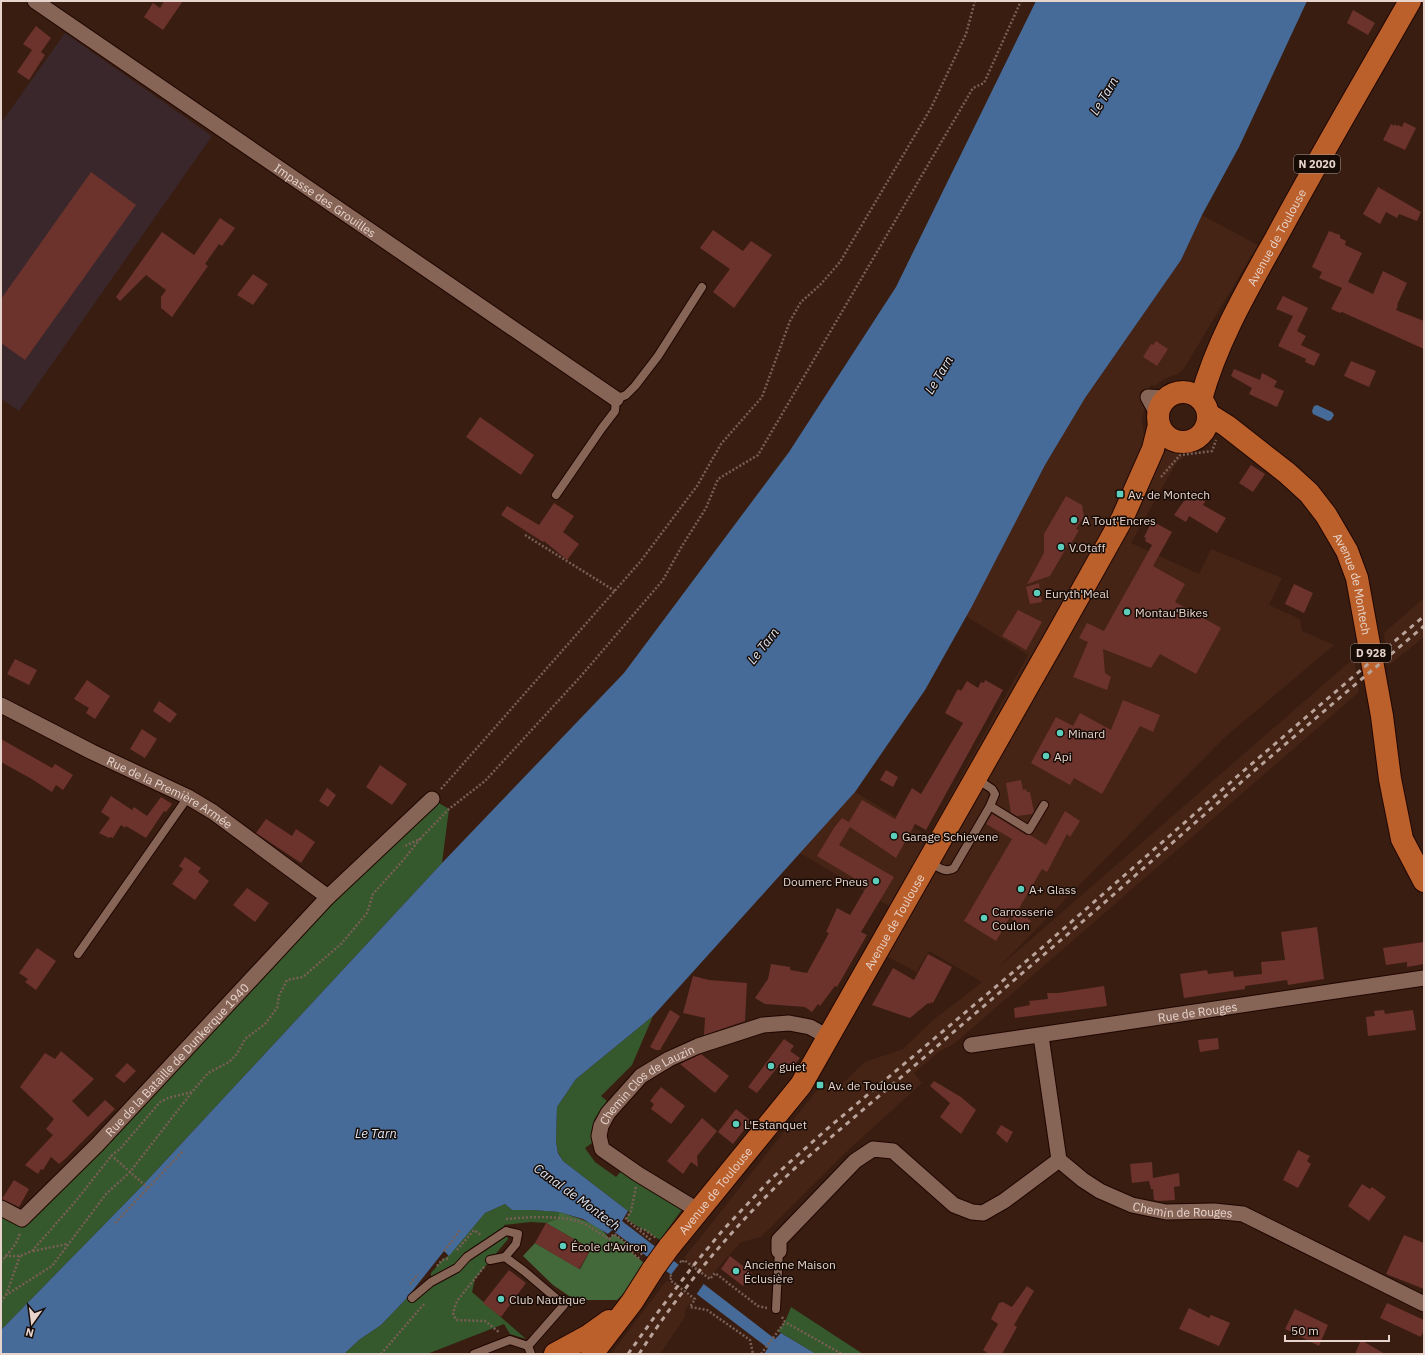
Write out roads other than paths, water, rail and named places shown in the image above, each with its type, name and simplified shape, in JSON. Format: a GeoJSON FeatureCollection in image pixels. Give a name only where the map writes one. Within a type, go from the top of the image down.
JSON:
{"type":"FeatureCollection","features":[{"type":"Feature","properties":{"kind":"main road","name":"Avenue de Toulouse"},"geometry":{"type":"LineString","coordinates":[[1205,407],[1206,382],[1227,328],[1300,194],[1410,1]]}},
{"type":"Feature","properties":{"kind":"main road","name":"Avenue de Toulouse"},"geometry":{"type":"LineString","coordinates":[[632,1302],[699,1211],[801,1085],[1058,635],[1122,519],[1153,449],[1165,408],[1192,376],[1227,328]]}},
{"type":"Feature","properties":{"kind":"main road"},"geometry":{"type":"LineString","coordinates":[[1186,392],[1194,394],[1205,407],[1206,428],[1197,444],[1174,440],[1167,437],[1162,431],[1165,408],[1186,392]]}},
{"type":"Feature","properties":{"kind":"main road","name":"Avenue de Montech"},"geometry":{"type":"LineString","coordinates":[[1205,407],[1287,473],[1308,493],[1326,515],[1347,551],[1357,578],[1382,716],[1390,779],[1402,840],[1424,881]]}},
{"type":"Feature","properties":{"kind":"main road","name":"Avenue de Montech"},"geometry":{"type":"LineString","coordinates":[[1197,444],[1223,441],[1262,453]]}},
{"type":"Feature","properties":{"kind":"main road","name":"Avenue de Toulouse"},"geometry":{"type":"LineString","coordinates":[[1122,519],[1166,457],[1197,444]]}},
{"type":"Feature","properties":{"kind":"main road"},"geometry":{"type":"LineString","coordinates":[[555,1354],[598,1330],[632,1302]]}},
{"type":"Feature","properties":{"kind":"main road"},"geometry":{"type":"LineString","coordinates":[[592,1354],[632,1302]]}},
{"type":"Feature","properties":{"kind":"street","name":"Impasse des Grouilles"},"geometry":{"type":"LineString","coordinates":[[35,1],[616,399]]}},
{"type":"Feature","properties":{"kind":"street","name":"Rue de la Première Armée"},"geometry":{"type":"LineString","coordinates":[[1,705],[92,752],[188,797],[213,812],[328,896]]}},
{"type":"Feature","properties":{"kind":"street","name":"Rue de la Bataille de Dunkerque 1940"},"geometry":{"type":"LineString","coordinates":[[1,1208],[22,1220],[97,1145],[328,896],[432,799]]}},
{"type":"Feature","properties":{"kind":"street","name":"Rue de Rouges"},"geometry":{"type":"LineString","coordinates":[[971,1045],[1041,1036],[1424,978]]}},
{"type":"Feature","properties":{"kind":"street","name":"Chemin Clos de Lauzin"},"geometry":{"type":"LineString","coordinates":[[699,1211],[638,1174],[602,1149],[599,1136],[601,1126],[608,1113],[641,1076],[669,1059],[698,1046],[763,1025],[789,1023],[810,1027],[828,1037]]}},
{"type":"Feature","properties":{"kind":"street"},"geometry":{"type":"LineString","coordinates":[[779,1251],[779,1240],[855,1161],[873,1149],[893,1151],[954,1205],[972,1212],[983,1213],[1060,1160],[1041,1036]]}},
{"type":"Feature","properties":{"kind":"street","name":"Chemin de Rouges"},"geometry":{"type":"LineString","coordinates":[[1060,1160],[1083,1180],[1100,1191],[1132,1205],[1166,1212],[1214,1211],[1242,1214],[1424,1304]]}},
{"type":"Feature","properties":{"kind":"lane"},"geometry":{"type":"LineString","coordinates":[[556,495],[615,411],[616,399],[626,395],[635,386],[658,356],[702,287]]}},
{"type":"Feature","properties":{"kind":"lane"},"geometry":{"type":"LineString","coordinates":[[928,861],[946,870],[954,868],[990,806],[995,794],[992,789],[976,778]]}},
{"type":"Feature","properties":{"kind":"lane"},"geometry":{"type":"LineString","coordinates":[[78,954],[188,797]]}},
{"type":"Feature","properties":{"kind":"lane"},"geometry":{"type":"LineString","coordinates":[[990,806],[1029,830],[1044,805]]}},
{"type":"Feature","properties":{"kind":"lane"},"geometry":{"type":"LineString","coordinates":[[412,1298],[431,1282],[457,1268],[467,1257],[506,1231],[518,1234],[516,1244],[505,1257],[490,1260]]}},
{"type":"Feature","properties":{"kind":"lane"},"geometry":{"type":"LineString","coordinates":[[776,1309],[779,1251]]}},
{"type":"Feature","properties":{"kind":"lane"},"geometry":{"type":"LineString","coordinates":[[474,1354],[510,1340],[530,1350],[564,1305],[505,1257]]}},
{"type":"Feature","properties":{"kind":"water","name":"Le Tarn"},"geometry":{"type":"Polygon","coordinates":[[[1036,1],[1307,1],[1239,147],[1202,215],[1181,260],[1085,398],[1045,465],[971,608],[925,690],[855,792],[653,1016],[576,1079],[557,1107],[556,1142],[558,1153],[563,1161],[628,1211],[622,1221],[775,1339],[781,1333],[816,1354],[764,1354],[768,1348],[612,1230],[608,1234],[583,1219],[559,1212],[512,1210],[505,1204],[485,1213],[449,1256],[444,1251],[406,1299],[381,1325],[359,1340],[344,1354],[1,1354],[1,1330],[142,1186],[442,863],[624,673],[789,452],[896,287],[1036,1]]]}},
{"type":"Feature","properties":{"kind":"water"},"geometry":{"type":"Polygon","coordinates":[[[1317,405],[1332,412],[1334,415],[1331,420],[1328,421],[1313,414],[1312,411],[1314,406],[1317,405]]]}},
{"type":"Feature","properties":{"kind":"railway"},"geometry":{"type":"LineString","coordinates":[[628,1354],[693,1266],[723,1230],[771,1179],[827,1129],[1037,952],[1248,767],[1424,616]]}},
{"type":"Feature","properties":{"kind":"railway"},"geometry":{"type":"LineString","coordinates":[[639,1354],[673,1304],[711,1257],[751,1212],[794,1169],[1104,903],[1255,770],[1424,626]]}},
{"type":"Feature","properties":{"kind":"place","name":"Av. de Montech"},"geometry":{"type":"Point","coordinates":[1120,494]}},
{"type":"Feature","properties":{"kind":"place","name":"A Tout'Encres"},"geometry":{"type":"Point","coordinates":[1074,520]}},
{"type":"Feature","properties":{"kind":"place","name":"V.Otaff"},"geometry":{"type":"Point","coordinates":[1061,547]}},
{"type":"Feature","properties":{"kind":"place","name":"Euryth'Meal"},"geometry":{"type":"Point","coordinates":[1037,593]}},
{"type":"Feature","properties":{"kind":"place","name":"Montau'Bikes"},"geometry":{"type":"Point","coordinates":[1127,612]}},
{"type":"Feature","properties":{"kind":"place","name":"Minard"},"geometry":{"type":"Point","coordinates":[1060,733]}},
{"type":"Feature","properties":{"kind":"place","name":"Api"},"geometry":{"type":"Point","coordinates":[1046,756]}},
{"type":"Feature","properties":{"kind":"place","name":"Garage Schievene"},"geometry":{"type":"Point","coordinates":[894,836]}},
{"type":"Feature","properties":{"kind":"place","name":"Doumerc Pneus"},"geometry":{"type":"Point","coordinates":[876,881]}},
{"type":"Feature","properties":{"kind":"place","name":"A+ Glass"},"geometry":{"type":"Point","coordinates":[1021,889]}},
{"type":"Feature","properties":{"kind":"place","name":"Carrosserie Coulon"},"geometry":{"type":"Point","coordinates":[984,918]}},
{"type":"Feature","properties":{"kind":"place","name":"guiet"},"geometry":{"type":"Point","coordinates":[771,1066]}},
{"type":"Feature","properties":{"kind":"place","name":"Av. de Toulouse"},"geometry":{"type":"Point","coordinates":[820,1085]}},
{"type":"Feature","properties":{"kind":"place","name":"L'Estanquet"},"geometry":{"type":"Point","coordinates":[736,1124]}},
{"type":"Feature","properties":{"kind":"place","name":"École d'Aviron"},"geometry":{"type":"Point","coordinates":[563,1246]}},
{"type":"Feature","properties":{"kind":"place","name":"Ancienne Maison Éclusière"},"geometry":{"type":"Point","coordinates":[736,1271]}},
{"type":"Feature","properties":{"kind":"place","name":"Club Nautique"},"geometry":{"type":"Point","coordinates":[501,1299]}},
{"type":"Feature","properties":{"kind":"water label","name":"Canal de Montech"},"geometry":{"type":"Point","coordinates":[577,1197]}}]}
